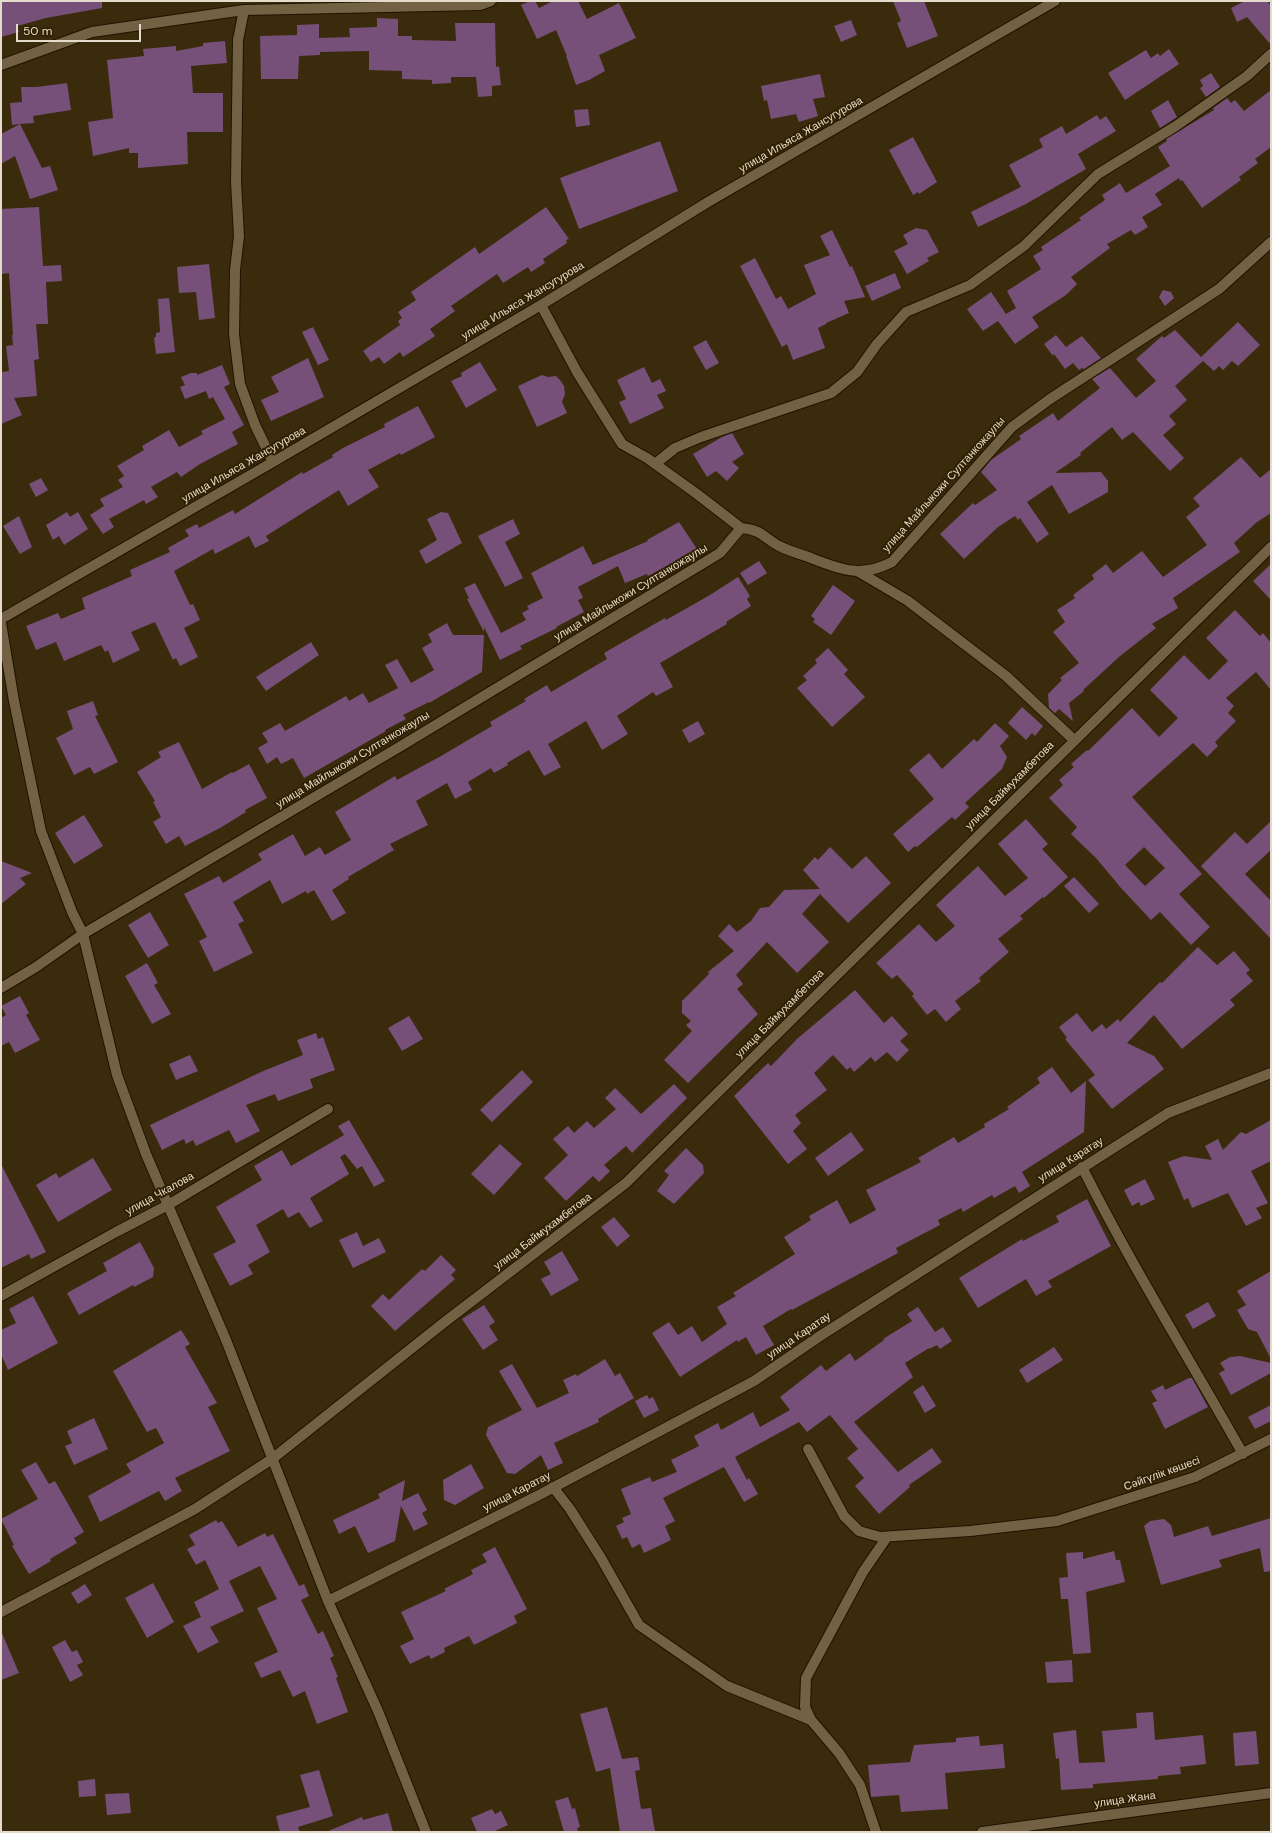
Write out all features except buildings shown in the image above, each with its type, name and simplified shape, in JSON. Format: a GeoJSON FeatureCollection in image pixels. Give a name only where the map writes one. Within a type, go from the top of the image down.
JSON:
{"type":"FeatureCollection","features":[{"type":"Feature","properties":{"kind":"street"},"geometry":{"type":"LineString","coordinates":[[1,65],[92,32],[244,10],[286,5],[480,4],[491,1]]}},
{"type":"Feature","properties":{"kind":"street","name":"улица Ильяса Жансугурова"},"geometry":{"type":"LineString","coordinates":[[1,619],[274,462],[541,305],[708,202],[1055,1]]}},
{"type":"Feature","properties":{"kind":"street"},"geometry":{"type":"LineString","coordinates":[[244,10],[238,40],[236,182],[239,236],[235,270],[234,334],[240,384],[255,425],[274,462]]}},
{"type":"Feature","properties":{"kind":"street"},"geometry":{"type":"LineString","coordinates":[[655,464],[675,448],[701,436],[831,393],[857,372],[877,344],[906,312],[939,300],[970,285],[1024,246],[1098,174],[1176,126],[1247,76],[1271,54]]}},
{"type":"Feature","properties":{"kind":"street","name":"улица Майлыкожи Султанкожаулы"},"geometry":{"type":"LineString","coordinates":[[1,988],[36,967],[83,934],[400,746],[720,553],[741,528],[754,529],[780,546],[843,570],[859,572],[879,568],[892,562],[1012,428],[1050,399],[1219,289],[1271,242]]}},
{"type":"Feature","properties":{"kind":"street"},"geometry":{"type":"LineString","coordinates":[[541,305],[576,372],[622,444],[655,464],[741,528]]}},
{"type":"Feature","properties":{"kind":"street","name":"улица Баймухамбетова"},"geometry":{"type":"LineString","coordinates":[[1,1612],[194,1509],[272,1459],[446,1321],[626,1183],[1271,547]]}},
{"type":"Feature","properties":{"kind":"street"},"geometry":{"type":"LineString","coordinates":[[859,572],[908,601],[1006,676],[1074,740]]}},
{"type":"Feature","properties":{"kind":"street"},"geometry":{"type":"LineString","coordinates":[[1,623],[14,701],[42,831],[72,912],[83,934],[117,1075],[146,1154],[226,1340],[328,1601],[378,1711],[426,1832]]}},
{"type":"Feature","properties":{"kind":"street","name":"улица Каратау"},"geometry":{"type":"LineString","coordinates":[[328,1601],[553,1487],[754,1381],[820,1336],[1168,1113],[1271,1073]]}},
{"type":"Feature","properties":{"kind":"street","name":"улица Чкалова"},"geometry":{"type":"LineString","coordinates":[[1,1296],[168,1205],[328,1109]]}},
{"type":"Feature","properties":{"kind":"street"},"geometry":{"type":"LineString","coordinates":[[1082,1167],[1116,1235],[1174,1332],[1243,1454]]}},
{"type":"Feature","properties":{"kind":"street","name":"Сәйгүлік көшесі"},"geometry":{"type":"LineString","coordinates":[[808,1449],[844,1516],[859,1531],[880,1537],[887,1537],[970,1531],[1057,1521],[1195,1477],[1271,1440]]}},
{"type":"Feature","properties":{"kind":"street"},"geometry":{"type":"LineString","coordinates":[[553,1487],[570,1508],[601,1558],[639,1625],[727,1686],[811,1720]]}},
{"type":"Feature","properties":{"kind":"street"},"geometry":{"type":"LineString","coordinates":[[876,1832],[860,1785],[839,1753],[811,1720],[805,1707],[806,1678],[863,1572],[887,1537]]}},
{"type":"Feature","properties":{"kind":"street","name":"улица Жана"},"geometry":{"type":"LineString","coordinates":[[983,1832],[1271,1793]]}}]}
